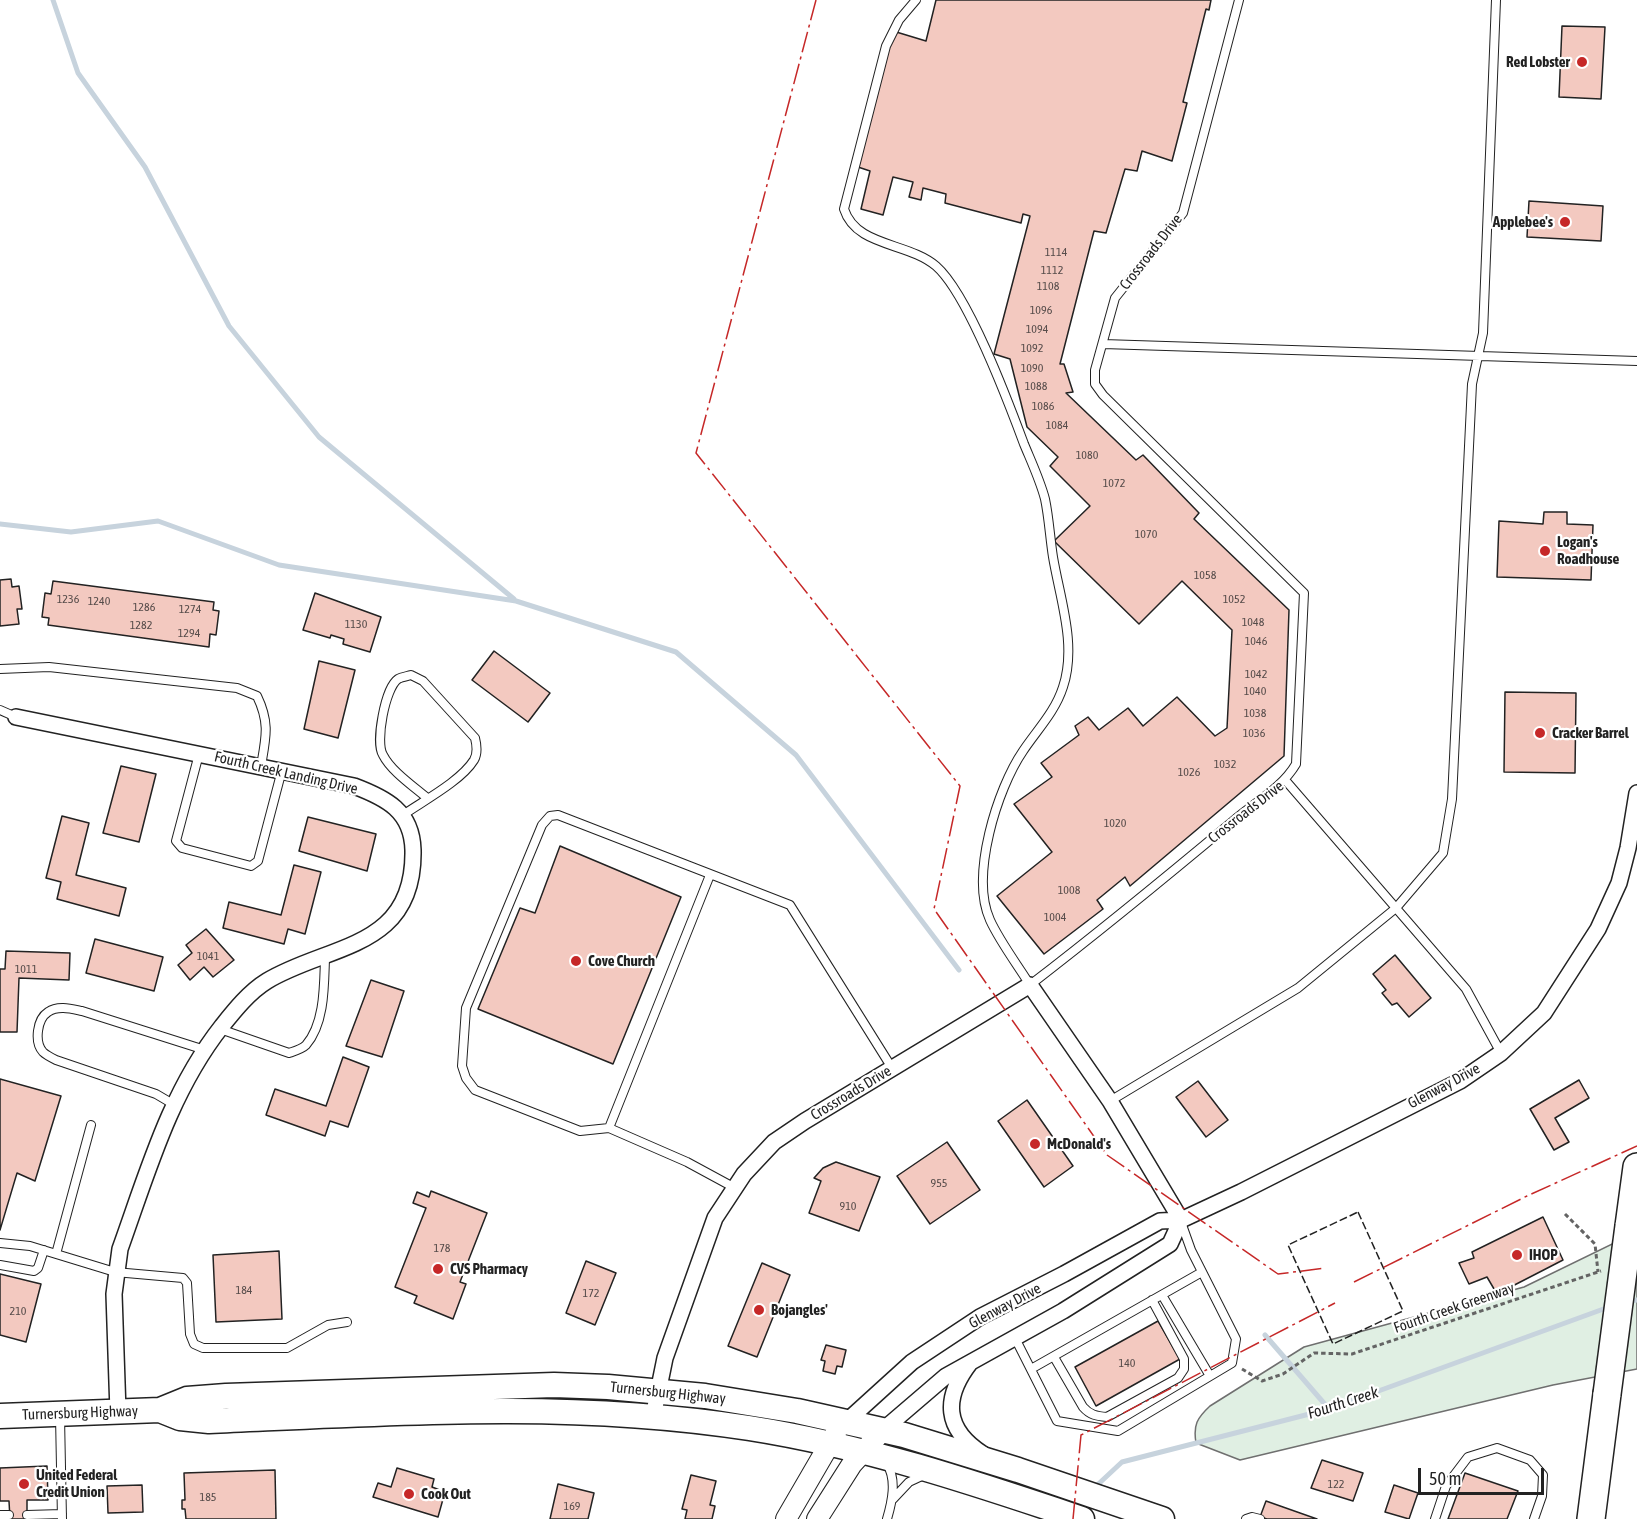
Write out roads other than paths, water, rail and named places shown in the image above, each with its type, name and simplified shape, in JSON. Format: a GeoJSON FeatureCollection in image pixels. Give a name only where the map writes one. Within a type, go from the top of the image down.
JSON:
{"type":"FeatureCollection","features":[{"type":"Feature","properties":{"kind":"highway"},"geometry":{"type":"LineString","coordinates":[[1591,1519],[1637,1167]]}},
{"type":"Feature","properties":{"kind":"main road","name":"Turnersburg Highway"},"geometry":{"type":"LineString","coordinates":[[0,1416],[160,1410],[188,1399],[246,1395],[554,1385],[657,1391],[759,1404],[883,1430],[1010,1467],[1162,1519]]}},
{"type":"Feature","properties":{"kind":"main road","name":"Turnersburg Highway"},"geometry":{"type":"LineString","coordinates":[[160,1410],[180,1418],[209,1421],[508,1411],[653,1417],[747,1428],[865,1451],[967,1480],[1082,1519]]}},
{"type":"Feature","properties":{"kind":"street","name":"Fourth Creek Landing Drive"},"geometry":{"type":"LineString","coordinates":[[16,717],[354,786],[384,797],[403,815],[413,839],[414,872],[404,899],[387,924],[372,936],[266,982],[248,997],[220,1029],[192,1067],[173,1104],[120,1249],[115,1272],[118,1412]]}},
{"type":"Feature","properties":{"kind":"street","name":"Glenway Drive"},"geometry":{"type":"LineString","coordinates":[[847,1421],[912,1362],[980,1317],[1064,1275],[1160,1221],[1180,1220],[1460,1081],[1501,1053],[1544,1013],[1598,929],[1619,883],[1628,848],[1637,793]]}},
{"type":"Feature","properties":{"kind":"street","name":"Crossroads Drive"},"geometry":{"type":"LineString","coordinates":[[653,1417],[665,1358],[715,1218],[744,1174],[774,1142],[1030,985]]}},
{"type":"Feature","properties":{"kind":"street"},"geometry":{"type":"LineString","coordinates":[[1030,985],[1110,1101],[1180,1220]]}},
{"type":"Feature","properties":{"kind":"street","name":"Glenway Drive"},"geometry":{"type":"LineString","coordinates":[[883,1430],[932,1386],[974,1358],[1063,1311],[1170,1244],[1180,1220]]}},
{"type":"Feature","properties":{"kind":"street","name":"Glenway Drive"},"geometry":{"type":"LineString","coordinates":[[974,1358],[955,1387],[951,1406],[953,1419],[965,1440],[1010,1467]]}},
{"type":"Feature","properties":{"kind":"street"},"geometry":{"type":"LineString","coordinates":[[786,1519],[829,1443],[847,1421]]}},
{"type":"Feature","properties":{"kind":"street"},"geometry":{"type":"LineString","coordinates":[[817,1519],[865,1451],[883,1430]]}},
{"type":"Feature","properties":{"kind":"lane"},"geometry":{"type":"LineString","coordinates":[[916,0],[899,20],[886,46],[844,209],[847,220],[858,231],[913,251],[937,267],[960,297],[1008,402],[1044,498],[1067,635],[1069,663],[1063,687],[1053,711],[1007,778],[993,815],[983,893],[989,919],[1030,985]]}},
{"type":"Feature","properties":{"kind":"lane","name":"Crossroads Drive"},"geometry":{"type":"LineString","coordinates":[[1030,985],[1109,924],[1253,803],[1286,780],[1296,764],[1304,593],[1103,395],[1095,384],[1115,298],[1183,213],[1239,0]]}},
{"type":"Feature","properties":{"kind":"lane"},"geometry":{"type":"LineString","coordinates":[[1110,1101],[1298,988],[1396,908],[1443,853],[1452,803],[1472,384],[1480,356],[1485,292],[1496,0]]}},
{"type":"Feature","properties":{"kind":"lane"},"geometry":{"type":"LineString","coordinates":[[1103,344],[1637,361]]}},
{"type":"Feature","properties":{"kind":"lane"},"geometry":{"type":"LineString","coordinates":[[0,669],[49,668],[237,688],[256,696],[266,715],[266,736],[261,766]]}},
{"type":"Feature","properties":{"kind":"lane"},"geometry":{"type":"LineString","coordinates":[[403,815],[427,798],[465,771],[475,759],[478,749],[475,738],[423,681],[411,675],[398,679],[390,690],[379,738],[380,748],[383,757],[427,798]]}},
{"type":"Feature","properties":{"kind":"lane"},"geometry":{"type":"LineString","coordinates":[[0,710],[16,717]]}},
{"type":"Feature","properties":{"kind":"lane"},"geometry":{"type":"LineString","coordinates":[[199,753],[176,841],[182,848],[251,866],[258,861],[282,770]]}},
{"type":"Feature","properties":{"kind":"lane"},"geometry":{"type":"LineString","coordinates":[[1286,780],[1466,989],[1501,1053]]}},
{"type":"Feature","properties":{"kind":"lane"},"geometry":{"type":"LineString","coordinates":[[735,1188],[687,1162],[609,1128],[580,1131],[476,1090],[466,1078],[462,1066],[466,1008],[542,825],[550,816],[558,815],[790,906],[892,1068]]}},
{"type":"Feature","properties":{"kind":"lane"},"geometry":{"type":"LineString","coordinates":[[609,1128],[710,874]]}},
{"type":"Feature","properties":{"kind":"lane"},"geometry":{"type":"LineString","coordinates":[[220,1029],[289,1053],[304,1047],[314,1032],[321,1002],[325,958]]}},
{"type":"Feature","properties":{"kind":"lane"},"geometry":{"type":"LineString","coordinates":[[173,1104],[156,1094],[56,1060],[42,1051],[38,1037],[40,1022],[48,1011],[73,1009],[205,1050]]}},
{"type":"Feature","properties":{"kind":"lane"},"geometry":{"type":"LineString","coordinates":[[56,1254],[91,1125]]}},
{"type":"Feature","properties":{"kind":"lane"},"geometry":{"type":"LineString","coordinates":[[1014,1336],[1057,1421],[1119,1431],[1232,1363],[1236,1339],[1202,1272],[1180,1220]]}},
{"type":"Feature","properties":{"kind":"lane"},"geometry":{"type":"LineString","coordinates":[[0,1243],[44,1250],[115,1272],[183,1278],[188,1283],[190,1334],[194,1344],[203,1348],[287,1348],[328,1325],[347,1322]]}},
{"type":"Feature","properties":{"kind":"lane"},"geometry":{"type":"LineString","coordinates":[[0,1264],[34,1271],[38,1268],[44,1250]]}},
{"type":"Feature","properties":{"kind":"lane"},"geometry":{"type":"LineString","coordinates":[[1032,1369],[1202,1272]]}},
{"type":"Feature","properties":{"kind":"lane"},"geometry":{"type":"LineString","coordinates":[[1162,1295],[1210,1376]]}},
{"type":"Feature","properties":{"kind":"lane"},"geometry":{"type":"LineString","coordinates":[[1054,1357],[1083,1407],[1089,1413],[1107,1418],[1178,1378],[1184,1369],[1184,1359],[1152,1300]]}},
{"type":"Feature","properties":{"kind":"lane"},"geometry":{"type":"LineString","coordinates":[[27,1515],[62,1517],[60,1414]]}},
{"type":"Feature","properties":{"kind":"lane"},"geometry":{"type":"LineString","coordinates":[[1435,1519],[1446,1486],[1468,1457],[1497,1448],[1530,1460],[1543,1475],[1542,1496],[1534,1519]]}},
{"type":"Feature","properties":{"kind":"lane"},"geometry":{"type":"LineString","coordinates":[[865,1451],[882,1459],[890,1469],[893,1499],[887,1519]]}},
{"type":"Feature","properties":{"kind":"lane"},"geometry":{"type":"LineString","coordinates":[[893,1499],[909,1482],[924,1475],[967,1480]]}},
{"type":"Feature","properties":{"kind":"lane"},"geometry":{"type":"LineString","coordinates":[[0,1515],[9,1515]]}},
{"type":"Feature","properties":{"kind":"lane"},"geometry":{"type":"LineString","coordinates":[[1246,1519],[1252,1517],[1260,1519]]}},
{"type":"Feature","properties":{"kind":"waterway"},"geometry":{"type":"LineString","coordinates":[[53,0],[78,73],[145,167],[229,326],[319,437],[514,599]]}},
{"type":"Feature","properties":{"kind":"waterway"},"geometry":{"type":"LineString","coordinates":[[0,524],[71,532],[158,521],[279,565],[516,601],[676,652],[796,755],[959,970]]}},
{"type":"Feature","properties":{"kind":"waterway","name":"Fourth Creek"},"geometry":{"type":"LineString","coordinates":[[1627,1302],[1637,1300]]}},
{"type":"Feature","properties":{"kind":"waterway","name":"Fourth Creek"},"geometry":{"type":"LineString","coordinates":[[1093,1489],[1122,1462],[1329,1409],[1609,1307]]}},
{"type":"Feature","properties":{"kind":"waterway"},"geometry":{"type":"LineString","coordinates":[[1265,1335],[1329,1409]]}},
{"type":"Feature","properties":{"kind":"place","name":"Red Lobster"},"geometry":{"type":"Point","coordinates":[1582,62]}},
{"type":"Feature","properties":{"kind":"place","name":"Applebee's"},"geometry":{"type":"Point","coordinates":[1565,222]}},
{"type":"Feature","properties":{"kind":"place","name":"Logan's Roadhouse"},"geometry":{"type":"Point","coordinates":[1545,551]}},
{"type":"Feature","properties":{"kind":"place","name":"Cracker Barrel"},"geometry":{"type":"Point","coordinates":[1540,733]}},
{"type":"Feature","properties":{"kind":"place","name":"Cove Church"},"geometry":{"type":"Point","coordinates":[576,961]}},
{"type":"Feature","properties":{"kind":"place","name":"McDonald's"},"geometry":{"type":"Point","coordinates":[1035,1144]}},
{"type":"Feature","properties":{"kind":"place","name":"IHOP"},"geometry":{"type":"Point","coordinates":[1517,1255]}},
{"type":"Feature","properties":{"kind":"place","name":"CVS Pharmacy"},"geometry":{"type":"Point","coordinates":[438,1269]}},
{"type":"Feature","properties":{"kind":"place","name":"Bojangles'"},"geometry":{"type":"Point","coordinates":[759,1310]}},
{"type":"Feature","properties":{"kind":"place","name":"United Federal Credit Union"},"geometry":{"type":"Point","coordinates":[24,1484]}},
{"type":"Feature","properties":{"kind":"place","name":"Cook Out"},"geometry":{"type":"Point","coordinates":[409,1494]}}]}
